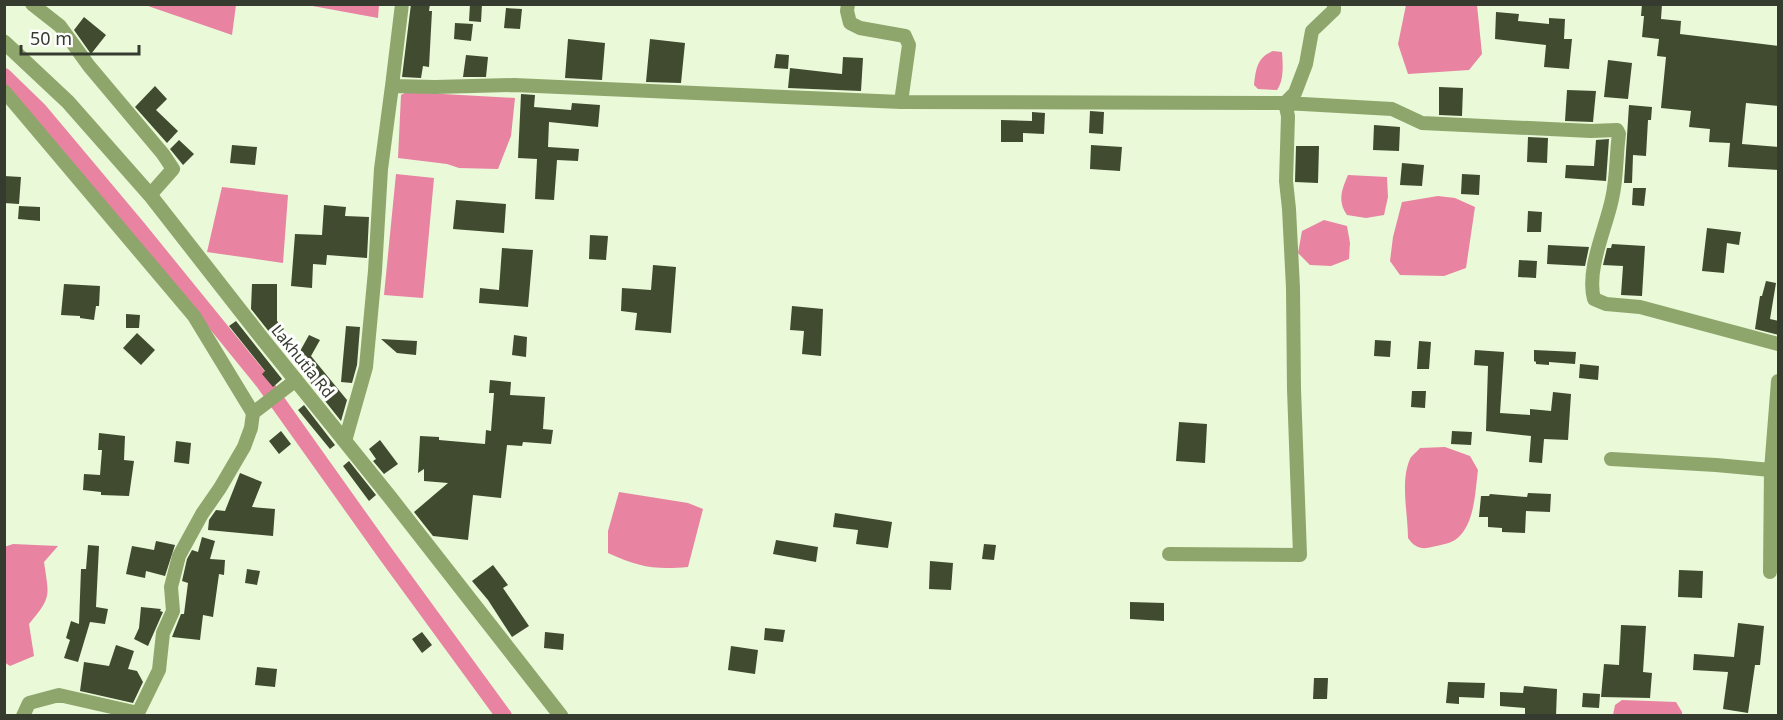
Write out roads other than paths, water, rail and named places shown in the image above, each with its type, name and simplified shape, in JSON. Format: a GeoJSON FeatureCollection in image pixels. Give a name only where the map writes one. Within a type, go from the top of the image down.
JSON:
{"type":"FeatureCollection","features":[{"type":"Feature","properties":{"kind":"street"},"geometry":{"type":"LineString","coordinates":[[32,4],[60,26],[89,66],[173,169],[150,195]]}},
{"type":"Feature","properties":{"kind":"street"},"geometry":{"type":"LineString","coordinates":[[345,441],[366,367],[381,169],[402,4]]}},
{"type":"Feature","properties":{"kind":"street"},"geometry":{"type":"LineString","coordinates":[[848,4],[850,23],[860,28],[905,36],[909,45],[901,102]]}},
{"type":"Feature","properties":{"kind":"street"},"geometry":{"type":"LineString","coordinates":[[1285,103],[1295,93],[1306,64],[1312,31],[1334,10],[1334,4]]}},
{"type":"Feature","properties":{"kind":"street","name":"Lakhutia Rd"},"geometry":{"type":"LineString","coordinates":[[4,42],[68,102],[150,195],[561,716]]}},
{"type":"Feature","properties":{"kind":"street"},"geometry":{"type":"LineString","coordinates":[[392,86],[514,85],[901,102],[1285,103],[1392,109],[1422,123],[1591,131],[1617,130],[1619,134],[1613,197],[1598,248],[1592,290],[1594,299],[1606,304],[1640,307],[1779,344]]}},
{"type":"Feature","properties":{"kind":"street"},"geometry":{"type":"LineString","coordinates":[[4,91],[194,316],[256,410]]}},
{"type":"Feature","properties":{"kind":"street"},"geometry":{"type":"LineString","coordinates":[[1169,554],[1300,555],[1293,288],[1286,181],[1288,116],[1285,103]]}},
{"type":"Feature","properties":{"kind":"street"},"geometry":{"type":"LineString","coordinates":[[23,716],[29,703],[59,694],[138,713],[159,670],[163,633],[172,611],[171,587],[179,556],[244,447],[256,410],[296,380]]}},
{"type":"Feature","properties":{"kind":"street"},"geometry":{"type":"LineString","coordinates":[[1770,572],[1771,470],[1779,381]]}},
{"type":"Feature","properties":{"kind":"street"},"geometry":{"type":"LineString","coordinates":[[1611,459],[1771,470]]}},
{"type":"Feature","properties":{"kind":"waterway"},"geometry":{"type":"LineString","coordinates":[[4,76],[39,110],[264,383],[504,716]]}}]}
